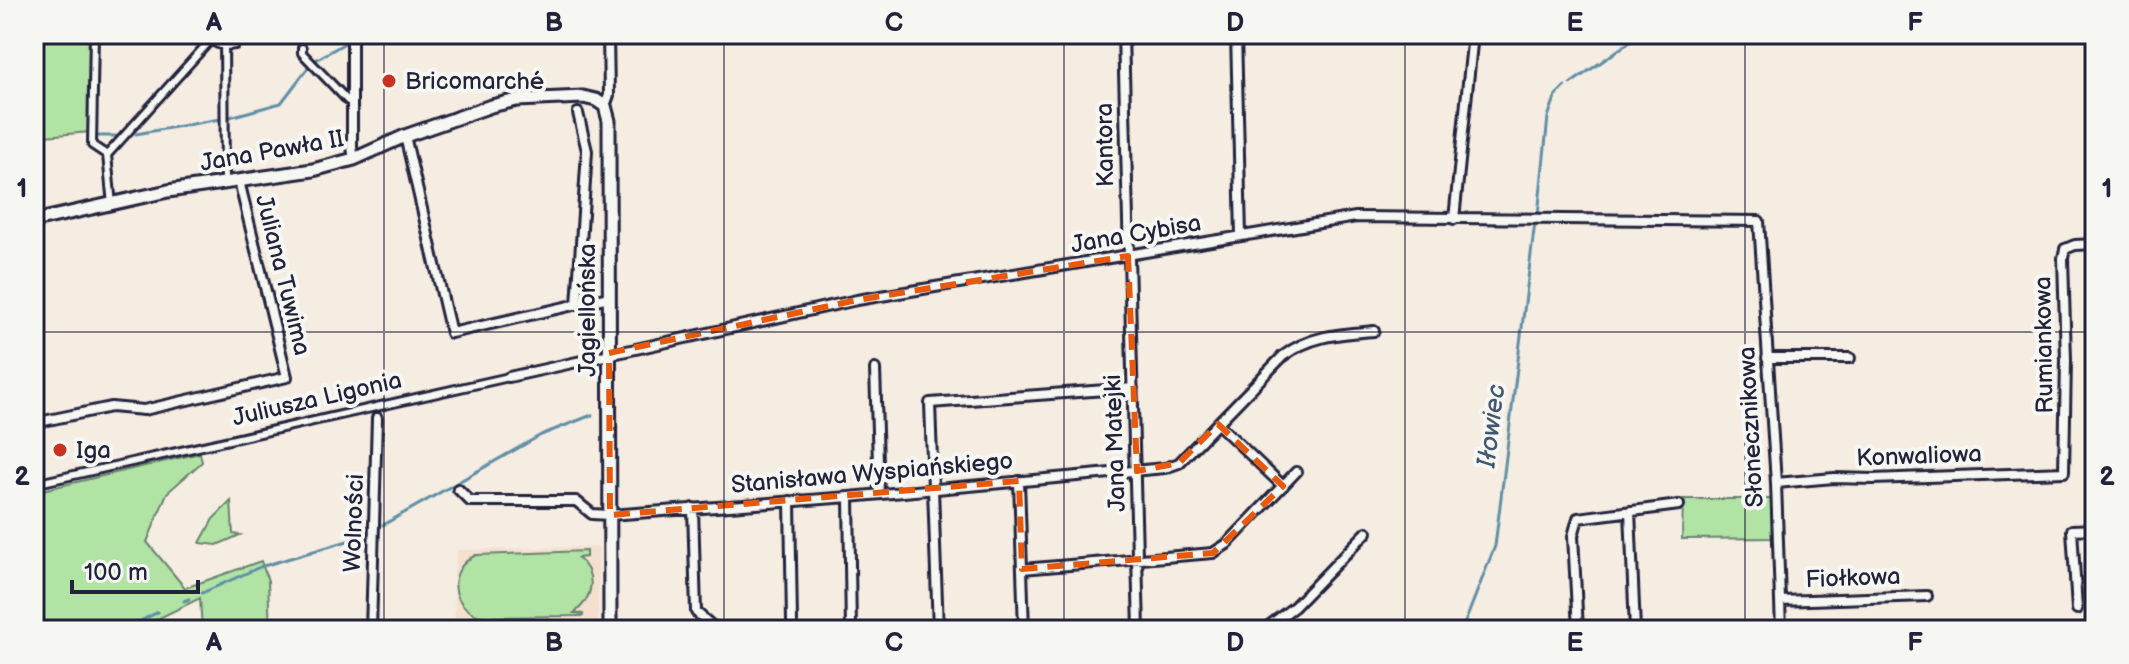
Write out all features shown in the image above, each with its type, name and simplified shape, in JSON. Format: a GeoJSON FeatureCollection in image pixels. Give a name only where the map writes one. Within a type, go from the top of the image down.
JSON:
{"type":"FeatureCollection","features":[{"type":"Feature","properties":{"kind":"street"},"geometry":{"type":"LineString","coordinates":[[94,34],[92,145],[107,155]]}},
{"type":"Feature","properties":{"kind":"street"},"geometry":{"type":"LineString","coordinates":[[224,34],[225,184]]}},
{"type":"Feature","properties":{"kind":"street"},"geometry":{"type":"LineString","coordinates":[[224,47],[235,45],[245,34]]}},
{"type":"Feature","properties":{"kind":"street"},"geometry":{"type":"LineString","coordinates":[[352,34],[354,159]]}},
{"type":"Feature","properties":{"kind":"street"},"geometry":{"type":"LineString","coordinates":[[605,106],[609,95],[608,34]]}},
{"type":"Feature","properties":{"kind":"street","name":"Kantora"},"geometry":{"type":"LineString","coordinates":[[1123,34],[1128,256]]}},
{"type":"Feature","properties":{"kind":"street"},"geometry":{"type":"LineString","coordinates":[[1236,34],[1241,236]]}},
{"type":"Feature","properties":{"kind":"street"},"geometry":{"type":"LineString","coordinates":[[1454,219],[1473,34]]}},
{"type":"Feature","properties":{"kind":"street"},"geometry":{"type":"LineString","coordinates":[[112,205],[107,155],[211,36],[224,47]]}},
{"type":"Feature","properties":{"kind":"street"},"geometry":{"type":"LineString","coordinates":[[302,48],[302,53],[348,101],[352,101]]}},
{"type":"Feature","properties":{"kind":"street","name":"Jana Pawła II"},"geometry":{"type":"LineString","coordinates":[[34,221],[168,191],[313,170],[354,159],[405,136],[517,100],[583,97],[605,106]]}},
{"type":"Feature","properties":{"kind":"street","name":"Jagiellońska"},"geometry":{"type":"LineString","coordinates":[[605,106],[609,121],[610,630]]}},
{"type":"Feature","properties":{"kind":"street"},"geometry":{"type":"LineString","coordinates":[[577,305],[587,151],[578,113]]}},
{"type":"Feature","properties":{"kind":"street"},"geometry":{"type":"LineString","coordinates":[[405,136],[451,333],[609,297]]}},
{"type":"Feature","properties":{"kind":"street","name":"Juliana Tuwima"},"geometry":{"type":"LineString","coordinates":[[34,423],[111,407],[144,410],[287,377],[239,181]]}},
{"type":"Feature","properties":{"kind":"street","name":"Jana Cybisa"},"geometry":{"type":"LineString","coordinates":[[609,353],[857,300],[1356,217],[1759,221]]}},
{"type":"Feature","properties":{"kind":"street","name":"Słonecznikowa"},"geometry":{"type":"LineString","coordinates":[[1759,221],[1776,483],[1781,630]]}},
{"type":"Feature","properties":{"kind":"street","name":"Rumiankowa"},"geometry":{"type":"LineString","coordinates":[[2064,472],[2066,360],[2063,258],[2065,249],[2095,244]]}},
{"type":"Feature","properties":{"kind":"street","name":"Jana Matejki"},"geometry":{"type":"LineString","coordinates":[[1128,256],[1137,471],[1139,630]]}},
{"type":"Feature","properties":{"kind":"street","name":"Stanisława Wyspiańskiego"},"geometry":{"type":"LineString","coordinates":[[610,515],[1165,468],[1179,463],[1283,356],[1300,344],[1328,335],[1374,331]]}},
{"type":"Feature","properties":{"kind":"street","name":"Juliusza Ligonia"},"geometry":{"type":"LineString","coordinates":[[34,484],[609,353]]}},
{"type":"Feature","properties":{"kind":"street"},"geometry":{"type":"LineString","coordinates":[[1767,358],[1850,358]]}},
{"type":"Feature","properties":{"kind":"street"},"geometry":{"type":"LineString","coordinates":[[875,369],[879,494]]}},
{"type":"Feature","properties":{"kind":"street"},"geometry":{"type":"LineString","coordinates":[[938,630],[930,403],[1133,388]]}},
{"type":"Feature","properties":{"kind":"street","name":"Wolności"},"geometry":{"type":"LineString","coordinates":[[371,630],[377,418]]}},
{"type":"Feature","properties":{"kind":"street"},"geometry":{"type":"LineString","coordinates":[[1218,424],[1283,486]]}},
{"type":"Feature","properties":{"kind":"street"},"geometry":{"type":"LineString","coordinates":[[1022,569],[1213,553],[1227,544],[1296,472]]}},
{"type":"Feature","properties":{"kind":"street","name":"Konwaliowa"},"geometry":{"type":"LineString","coordinates":[[1776,483],[1834,478],[2064,472]]}},
{"type":"Feature","properties":{"kind":"street"},"geometry":{"type":"LineString","coordinates":[[1019,481],[1024,630]]}},
{"type":"Feature","properties":{"kind":"street"},"geometry":{"type":"LineString","coordinates":[[458,489],[470,501],[576,501],[592,514],[610,515]]}},
{"type":"Feature","properties":{"kind":"street"},"geometry":{"type":"LineString","coordinates":[[849,497],[851,630]]}},
{"type":"Feature","properties":{"kind":"street"},"geometry":{"type":"LineString","coordinates":[[790,501],[792,622]]}},
{"type":"Feature","properties":{"kind":"street"},"geometry":{"type":"LineString","coordinates":[[1578,630],[1575,525],[1578,518],[1679,505]]}},
{"type":"Feature","properties":{"kind":"street"},"geometry":{"type":"LineString","coordinates":[[693,508],[696,612],[712,626]]}},
{"type":"Feature","properties":{"kind":"street"},"geometry":{"type":"LineString","coordinates":[[1630,511],[1635,630]]}},
{"type":"Feature","properties":{"kind":"street"},"geometry":{"type":"LineString","coordinates":[[2077,609],[2072,530],[2095,529]]}},
{"type":"Feature","properties":{"kind":"street"},"geometry":{"type":"LineString","coordinates":[[1263,630],[1294,607],[1367,532]]}},
{"type":"Feature","properties":{"kind":"street","name":"Fiołkowa"},"geometry":{"type":"LineString","coordinates":[[1780,601],[1927,596]]}},
{"type":"Feature","properties":{"kind":"highlighted area"},"geometry":{"type":"Polygon","coordinates":[[[1128,256],[1137,471],[1179,463],[1218,424],[1283,486],[1213,553],[1022,569],[1019,481],[610,515],[609,353],[857,300],[1128,256]]]}},
{"type":"Feature","properties":{"kind":"shaded area"},"geometry":{"type":"Polygon","coordinates":[[[43,136],[45,214],[34,216],[34,137],[43,136]]]}},
{"type":"Feature","properties":{"kind":"shaded area"},"geometry":{"type":"Polygon","coordinates":[[[599,547],[598,630],[455,630],[454,571],[457,550],[599,547]]]}},
{"type":"Feature","properties":{"kind":"green space"},"geometry":{"type":"Polygon","coordinates":[[[34,34],[90,34],[90,132],[34,137],[34,34]]]}},
{"type":"Feature","properties":{"kind":"green space"},"geometry":{"type":"Polygon","coordinates":[[[200,453],[202,462],[167,493],[147,542],[185,588],[261,561],[268,581],[270,630],[202,630],[200,598],[135,630],[34,630],[34,532],[39,531],[34,492],[200,453]]]}},
{"type":"Feature","properties":{"kind":"green space"},"geometry":{"type":"Polygon","coordinates":[[[1683,499],[1774,499],[1776,538],[1682,539],[1683,499]]]}},
{"type":"Feature","properties":{"kind":"green space"},"geometry":{"type":"Polygon","coordinates":[[[231,501],[233,534],[240,535],[217,545],[200,543],[213,519],[231,501]]]}},
{"type":"Feature","properties":{"kind":"green space"},"geometry":{"type":"Polygon","coordinates":[[[586,551],[586,557],[578,558],[588,571],[591,586],[586,600],[574,613],[583,616],[485,617],[465,607],[459,599],[456,580],[459,570],[476,555],[586,551]]]}},
{"type":"Feature","properties":{"kind":"waterway"},"geometry":{"type":"LineString","coordinates":[[358,36],[363,34]]}},
{"type":"Feature","properties":{"kind":"waterway","name":"Iłowiec"},"geometry":{"type":"LineString","coordinates":[[1570,84],[1641,34]]}},
{"type":"Feature","properties":{"kind":"waterway"},"geometry":{"type":"LineString","coordinates":[[314,61],[345,43]]}},
{"type":"Feature","properties":{"kind":"waterway"},"geometry":{"type":"LineString","coordinates":[[230,117],[281,103],[310,65]]}},
{"type":"Feature","properties":{"kind":"waterway","name":"Iłowiec"},"geometry":{"type":"LineString","coordinates":[[1538,215],[1548,117],[1556,95],[1565,86]]}},
{"type":"Feature","properties":{"kind":"waterway"},"geometry":{"type":"LineString","coordinates":[[136,134],[220,119]]}},
{"type":"Feature","properties":{"kind":"waterway"},"geometry":{"type":"LineString","coordinates":[[97,136],[116,136]]}},
{"type":"Feature","properties":{"kind":"waterway","name":"Iłowiec"},"geometry":{"type":"LineString","coordinates":[[1462,630],[1495,546],[1535,222]]}},
{"type":"Feature","properties":{"kind":"waterway"},"geometry":{"type":"LineString","coordinates":[[383,525],[541,435],[592,415]]}},
{"type":"Feature","properties":{"kind":"waterway"},"geometry":{"type":"LineString","coordinates":[[202,593],[260,567],[368,535]]}},
{"type":"Feature","properties":{"kind":"waterway"},"geometry":{"type":"LineString","coordinates":[[184,601],[189,599]]}},
{"type":"Feature","properties":{"kind":"waterway"},"geometry":{"type":"LineString","coordinates":[[123,630],[158,612]]}},
{"type":"Feature","properties":{"kind":"place","name":"Bricomarché"},"geometry":{"type":"Point","coordinates":[389,81]}},
{"type":"Feature","properties":{"kind":"place","name":"Iga"},"geometry":{"type":"Point","coordinates":[60,450]}}]}
